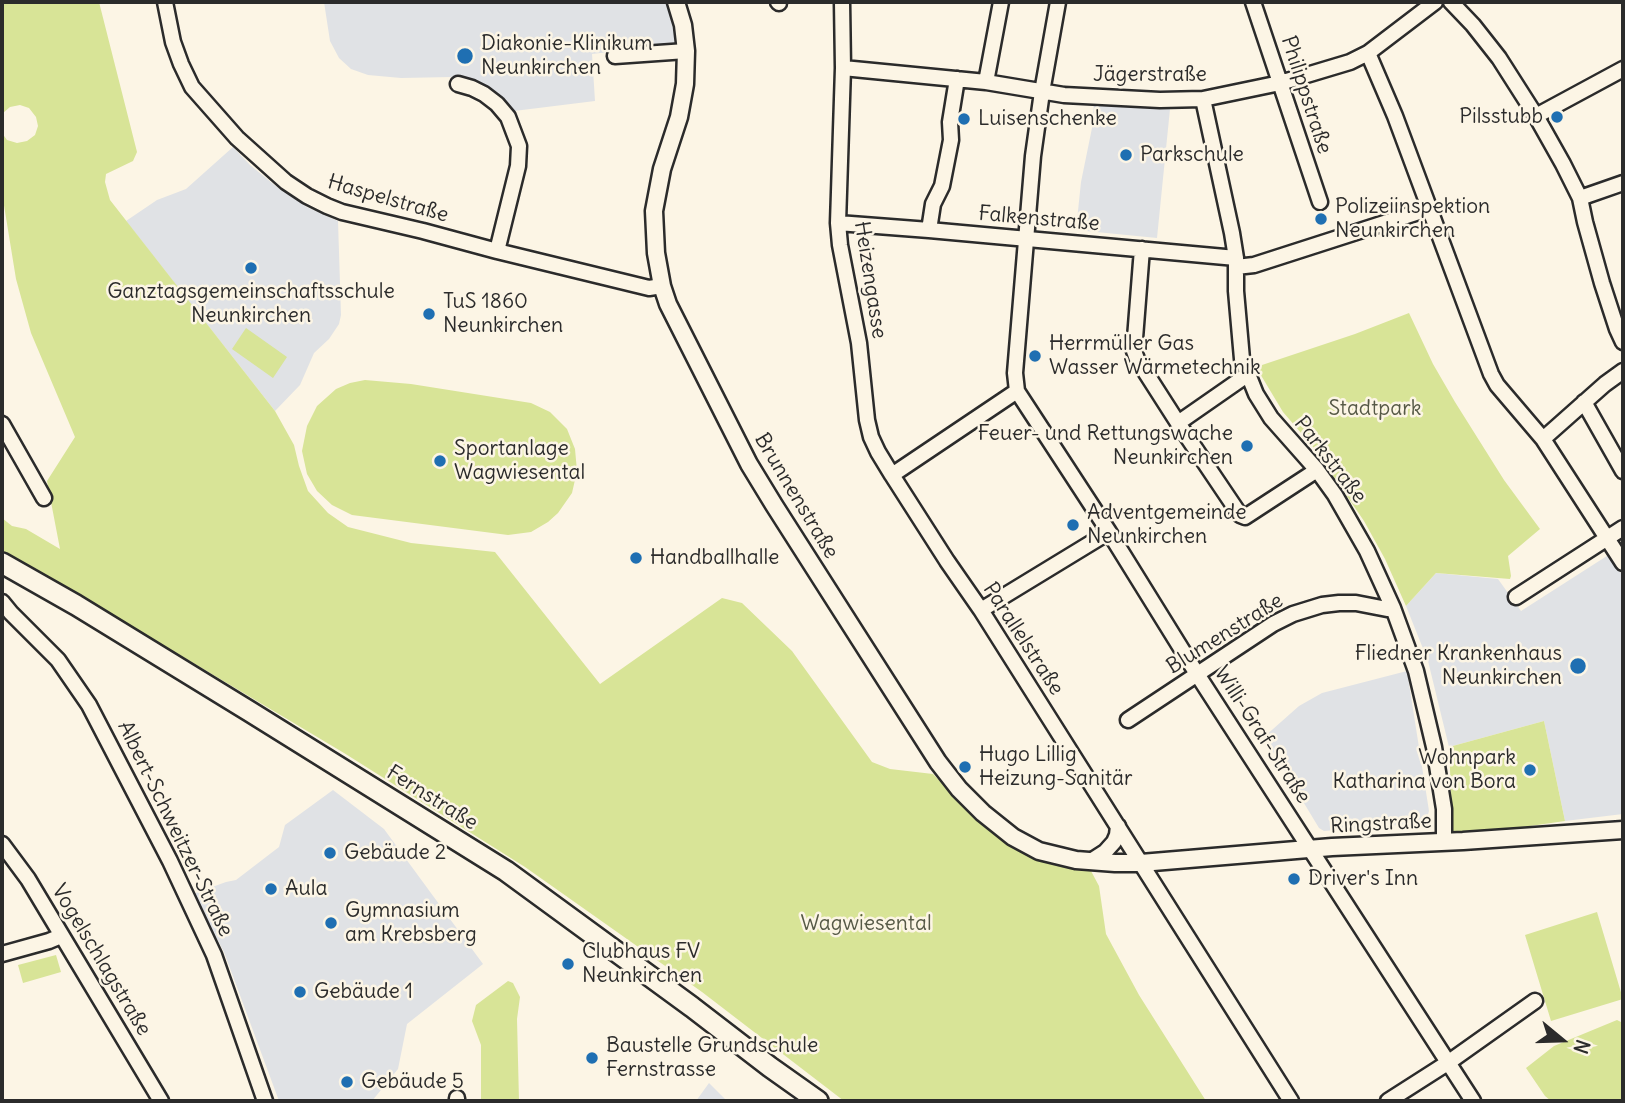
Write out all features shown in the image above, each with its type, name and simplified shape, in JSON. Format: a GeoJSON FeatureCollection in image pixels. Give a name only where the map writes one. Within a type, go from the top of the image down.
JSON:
{"type":"FeatureCollection","features":[{"type":"Feature","properties":{"kind":"main road","name":"Fernstraße"},"geometry":{"type":"LineString","coordinates":[[4,570],[76,606],[249,710],[506,871],[818,1101]]}},
{"type":"Feature","properties":{"kind":"street","name":"Haspelstraße"},"geometry":{"type":"LineString","coordinates":[[165,2],[173,42],[192,87],[245,146],[286,182],[307,196],[342,212],[649,288],[662,286]]}},
{"type":"Feature","properties":{"kind":"street","name":"Brunnenstraße"},"geometry":{"type":"LineString","coordinates":[[677,2],[686,51],[685,84],[679,117],[662,169],[654,211],[656,253],[668,304],[749,464],[938,762],[983,813],[1013,836],[1039,851],[1091,861],[1141,863]]}},
{"type":"Feature","properties":{"kind":"street","name":"Heizengasse"},"geometry":{"type":"LineString","coordinates":[[842,2],[843,68],[838,223],[859,343],[867,420],[878,452],[892,475]]}},
{"type":"Feature","properties":{"kind":"street"},"geometry":{"type":"LineString","coordinates":[[986,82],[1001,2]]}},
{"type":"Feature","properties":{"kind":"street"},"geometry":{"type":"LineString","coordinates":[[892,475],[1017,391],[1015,373],[1032,156],[1058,2]]}},
{"type":"Feature","properties":{"kind":"street","name":"Philippstraße"},"geometry":{"type":"LineString","coordinates":[[1253,2],[1320,202]]}},
{"type":"Feature","properties":{"kind":"street","name":"Jägerstraße"},"geometry":{"type":"LineString","coordinates":[[843,68],[986,82],[1064,95],[1128,99],[1203,99],[1280,83],[1337,67],[1368,52],[1435,2]]}},
{"type":"Feature","properties":{"kind":"street"},"geometry":{"type":"LineString","coordinates":[[1451,2],[1499,58],[1536,116],[1580,198],[1602,283],[1623,342]]}},
{"type":"Feature","properties":{"kind":"street"},"geometry":{"type":"LineString","coordinates":[[615,56],[686,51]]}},
{"type":"Feature","properties":{"kind":"street"},"geometry":{"type":"LineString","coordinates":[[1368,52],[1395,116],[1491,374],[1497,385],[1543,439],[1623,563]]}},
{"type":"Feature","properties":{"kind":"street"},"geometry":{"type":"LineString","coordinates":[[1536,116],[1623,69]]}},
{"type":"Feature","properties":{"kind":"street"},"geometry":{"type":"LineString","coordinates":[[929,230],[933,204],[942,186],[949,151],[950,122],[957,79]]}},
{"type":"Feature","properties":{"kind":"street"},"geometry":{"type":"LineString","coordinates":[[458,84],[478,91],[497,104],[508,117],[519,146],[518,166],[496,251]]}},
{"type":"Feature","properties":{"kind":"street","name":"Parkstraße"},"geometry":{"type":"LineString","coordinates":[[1203,99],[1232,233],[1240,350],[1247,375],[1271,418],[1317,470],[1335,495],[1367,551],[1394,608],[1416,671],[1434,747],[1444,809],[1444,841]]}},
{"type":"Feature","properties":{"kind":"street"},"geometry":{"type":"LineString","coordinates":[[1580,198],[1623,183]]}},
{"type":"Feature","properties":{"kind":"street","name":"Falkenstraße"},"geometry":{"type":"LineString","coordinates":[[838,223],[1142,250],[1254,265],[1428,209]]}},
{"type":"Feature","properties":{"kind":"street"},"geometry":{"type":"LineString","coordinates":[[1142,250],[1134,351],[1137,359],[1243,517],[1317,470]]}},
{"type":"Feature","properties":{"kind":"street"},"geometry":{"type":"LineString","coordinates":[[1543,439],[1623,371]]}},
{"type":"Feature","properties":{"kind":"street"},"geometry":{"type":"LineString","coordinates":[[1178,423],[1247,375]]}},
{"type":"Feature","properties":{"kind":"street","name":"Willi-Graf-Straße"},"geometry":{"type":"LineString","coordinates":[[1017,391],[1473,1101]]}},
{"type":"Feature","properties":{"kind":"street"},"geometry":{"type":"LineString","coordinates":[[1584,402],[1623,471]]}},
{"type":"Feature","properties":{"kind":"street"},"geometry":{"type":"LineString","coordinates":[[2,424],[44,498]]}},
{"type":"Feature","properties":{"kind":"street","name":"Parallelstraße"},"geometry":{"type":"LineString","coordinates":[[892,475],[981,610],[1291,1101]]}},
{"type":"Feature","properties":{"kind":"street"},"geometry":{"type":"LineString","coordinates":[[1516,597],[1623,528]]}},
{"type":"Feature","properties":{"kind":"street"},"geometry":{"type":"LineString","coordinates":[[981,610],[1109,533]]}},
{"type":"Feature","properties":{"kind":"street","name":"Albert-Schweitzer-Straße"},"geometry":{"type":"LineString","coordinates":[[2,602],[58,660],[89,705],[170,861],[214,955],[265,1101]]}},
{"type":"Feature","properties":{"kind":"street","name":"Blumenstraße"},"geometry":{"type":"LineString","coordinates":[[1128,720],[1273,624],[1293,614],[1339,603],[1394,608]]}},
{"type":"Feature","properties":{"kind":"street"},"geometry":{"type":"LineString","coordinates":[[1091,861],[1114,842],[1118,826]]}},
{"type":"Feature","properties":{"kind":"street","name":"Ringstraße"},"geometry":{"type":"LineString","coordinates":[[1141,863],[1311,849],[1623,830]]}},
{"type":"Feature","properties":{"kind":"street","name":"Vogelschlagstraße"},"geometry":{"type":"LineString","coordinates":[[2,844],[28,879],[161,1101]]}},
{"type":"Feature","properties":{"kind":"street"},"geometry":{"type":"LineString","coordinates":[[2,954],[61,936]]}},
{"type":"Feature","properties":{"kind":"street"},"geometry":{"type":"LineString","coordinates":[[1388,1101],[1535,1001]]}},
{"type":"Feature","properties":{"kind":"shaded area","name":"Diakonie-Klinikum Neunkirchen"},"geometry":{"type":"Polygon","coordinates":[[[324,2],[667,2],[677,44],[592,54],[595,101],[514,111],[492,93],[470,81],[452,77],[401,78],[368,75],[351,69],[339,58],[330,41],[324,2]]]}},
{"type":"Feature","properties":{"kind":"shaded area","name":"Parkschule"},"geometry":{"type":"Polygon","coordinates":[[[1094,104],[1170,109],[1157,238],[1076,230],[1094,104]]]}},
{"type":"Feature","properties":{"kind":"shaded area","name":"Ganztagsgemeinschaftsschule Neunkirchen"},"geometry":{"type":"Polygon","coordinates":[[[233,147],[277,187],[307,207],[338,221],[339,324],[329,339],[314,353],[300,385],[275,411],[126,221],[157,200],[186,189],[233,147]]]}},
{"type":"Feature","properties":{"kind":"shaded area"},"geometry":{"type":"Polygon","coordinates":[[[1610,554],[1623,577],[1623,814],[1565,821],[1544,721],[1449,747],[1428,661],[1406,606],[1436,573],[1498,579],[1521,611],[1610,554]]]}},
{"type":"Feature","properties":{"kind":"shaded area"},"geometry":{"type":"Polygon","coordinates":[[[1407,671],[1429,811],[1427,818],[1424,823],[1324,831],[1319,828],[1264,737],[1299,706],[1322,693],[1407,671]]]}},
{"type":"Feature","properties":{"kind":"shaded area","name":"Gymnasium am Krebsberg"},"geometry":{"type":"Polygon","coordinates":[[[333,790],[384,829],[483,964],[407,1024],[398,1069],[372,1101],[279,1101],[224,952],[193,894],[236,880],[279,847],[285,825],[333,790]]]}},
{"type":"Feature","properties":{"kind":"shaded area"},"geometry":{"type":"Polygon","coordinates":[[[709,1083],[727,1101],[696,1101],[709,1083]]]}},
{"type":"Feature","properties":{"kind":"green space","name":"Wagwiesental"},"geometry":{"type":"Polygon","coordinates":[[[2,2],[99,2],[137,152],[133,161],[106,174],[105,182],[110,200],[275,411],[294,445],[308,491],[328,513],[348,527],[411,543],[495,552],[600,684],[722,598],[742,603],[792,651],[872,762],[890,769],[933,774],[966,808],[1005,841],[1035,858],[1091,871],[1099,886],[1106,934],[1139,995],[1206,1101],[844,1101],[702,992],[525,867],[344,753],[71,590],[2,552],[2,518],[12,526],[26,529],[60,549],[47,481],[75,437],[31,333],[16,279],[2,193],[2,133],[7,140],[17,143],[27,141],[35,135],[38,126],[36,117],[29,108],[20,105],[10,107],[2,116],[2,2]]]}},
{"type":"Feature","properties":{"kind":"green space","name":"Stadtpark"},"geometry":{"type":"Polygon","coordinates":[[[1409,313],[1455,402],[1504,480],[1540,529],[1508,556],[1510,579],[1436,573],[1406,606],[1364,521],[1314,448],[1283,412],[1256,367],[1409,313]]]}},
{"type":"Feature","properties":{"kind":"green space"},"geometry":{"type":"Polygon","coordinates":[[[246,328],[287,357],[273,378],[232,349],[246,328]]]}},
{"type":"Feature","properties":{"kind":"green space","name":"Sportanlage Wagwiesental"},"geometry":{"type":"Polygon","coordinates":[[[365,380],[411,384],[531,403],[550,412],[567,429],[575,449],[577,471],[572,493],[548,522],[531,532],[508,535],[352,515],[332,505],[317,491],[307,474],[302,451],[307,426],[317,406],[336,389],[365,380]]]}},
{"type":"Feature","properties":{"kind":"green space"},"geometry":{"type":"Polygon","coordinates":[[[1544,721],[1565,821],[1453,837],[1449,747],[1544,721]]]}},
{"type":"Feature","properties":{"kind":"green space"},"geometry":{"type":"Polygon","coordinates":[[[1597,912],[1623,999],[1551,1021],[1525,935],[1597,912]]]}},
{"type":"Feature","properties":{"kind":"green space"},"geometry":{"type":"Polygon","coordinates":[[[56,955],[61,972],[23,983],[18,965],[56,955]]]}},
{"type":"Feature","properties":{"kind":"green space"},"geometry":{"type":"Polygon","coordinates":[[[508,981],[513,983],[520,997],[517,1019],[519,1101],[481,1101],[481,1045],[472,1021],[476,1005],[508,981]]]}},
{"type":"Feature","properties":{"kind":"green space"},"geometry":{"type":"Polygon","coordinates":[[[1617,1020],[1623,1023],[1623,1101],[1551,1101],[1545,1096],[1526,1068],[1554,1046],[1617,1020]]]}},
{"type":"Feature","properties":{"kind":"place","name":"Diakonie-Klinikum Neunkirchen"},"geometry":{"type":"Point","coordinates":[465,56]}},
{"type":"Feature","properties":{"kind":"place","name":"Pilsstubb"},"geometry":{"type":"Point","coordinates":[1557,117]}},
{"type":"Feature","properties":{"kind":"place","name":"Luisenschenke"},"geometry":{"type":"Point","coordinates":[964,119]}},
{"type":"Feature","properties":{"kind":"place","name":"Parkschule"},"geometry":{"type":"Point","coordinates":[1126,155]}},
{"type":"Feature","properties":{"kind":"place","name":"Polizeiinspektion Neunkirchen"},"geometry":{"type":"Point","coordinates":[1321,219]}},
{"type":"Feature","properties":{"kind":"place","name":"Ganztagsgemeinschaftsschule Neunkirchen"},"geometry":{"type":"Point","coordinates":[251,268]}},
{"type":"Feature","properties":{"kind":"place","name":"TuS 1860 Neunkirchen"},"geometry":{"type":"Point","coordinates":[429,314]}},
{"type":"Feature","properties":{"kind":"place","name":"Herrmüller Gas Wasser Wärmetechnik"},"geometry":{"type":"Point","coordinates":[1035,356]}},
{"type":"Feature","properties":{"kind":"place","name":"Feuer- und Rettungswache Neunkirchen"},"geometry":{"type":"Point","coordinates":[1247,446]}},
{"type":"Feature","properties":{"kind":"place","name":"Sportanlage Wagwiesental"},"geometry":{"type":"Point","coordinates":[440,461]}},
{"type":"Feature","properties":{"kind":"place","name":"Adventgemeinde Neunkirchen"},"geometry":{"type":"Point","coordinates":[1073,525]}},
{"type":"Feature","properties":{"kind":"place","name":"Handballhalle"},"geometry":{"type":"Point","coordinates":[636,558]}},
{"type":"Feature","properties":{"kind":"place","name":"Fliedner Krankenhaus Neunkirchen"},"geometry":{"type":"Point","coordinates":[1578,666]}},
{"type":"Feature","properties":{"kind":"place","name":"Hugo Lillig Heizung-Sanitär"},"geometry":{"type":"Point","coordinates":[965,767]}},
{"type":"Feature","properties":{"kind":"place","name":"Wohnpark Katharina von Bora"},"geometry":{"type":"Point","coordinates":[1530,770]}},
{"type":"Feature","properties":{"kind":"place","name":"Gebäude 2"},"geometry":{"type":"Point","coordinates":[330,853]}},
{"type":"Feature","properties":{"kind":"place","name":"Driver's Inn"},"geometry":{"type":"Point","coordinates":[1294,879]}},
{"type":"Feature","properties":{"kind":"place","name":"Aula"},"geometry":{"type":"Point","coordinates":[271,889]}},
{"type":"Feature","properties":{"kind":"place","name":"Gymnasium am Krebsberg"},"geometry":{"type":"Point","coordinates":[331,923]}},
{"type":"Feature","properties":{"kind":"place","name":"Clubhaus FV Neunkirchen"},"geometry":{"type":"Point","coordinates":[568,964]}},
{"type":"Feature","properties":{"kind":"place","name":"Gebäude 1"},"geometry":{"type":"Point","coordinates":[300,992]}},
{"type":"Feature","properties":{"kind":"place","name":"Baustelle Grundschule Fernstrasse"},"geometry":{"type":"Point","coordinates":[592,1058]}},
{"type":"Feature","properties":{"kind":"place","name":"Gebäude 5"},"geometry":{"type":"Point","coordinates":[347,1082]}}]}
